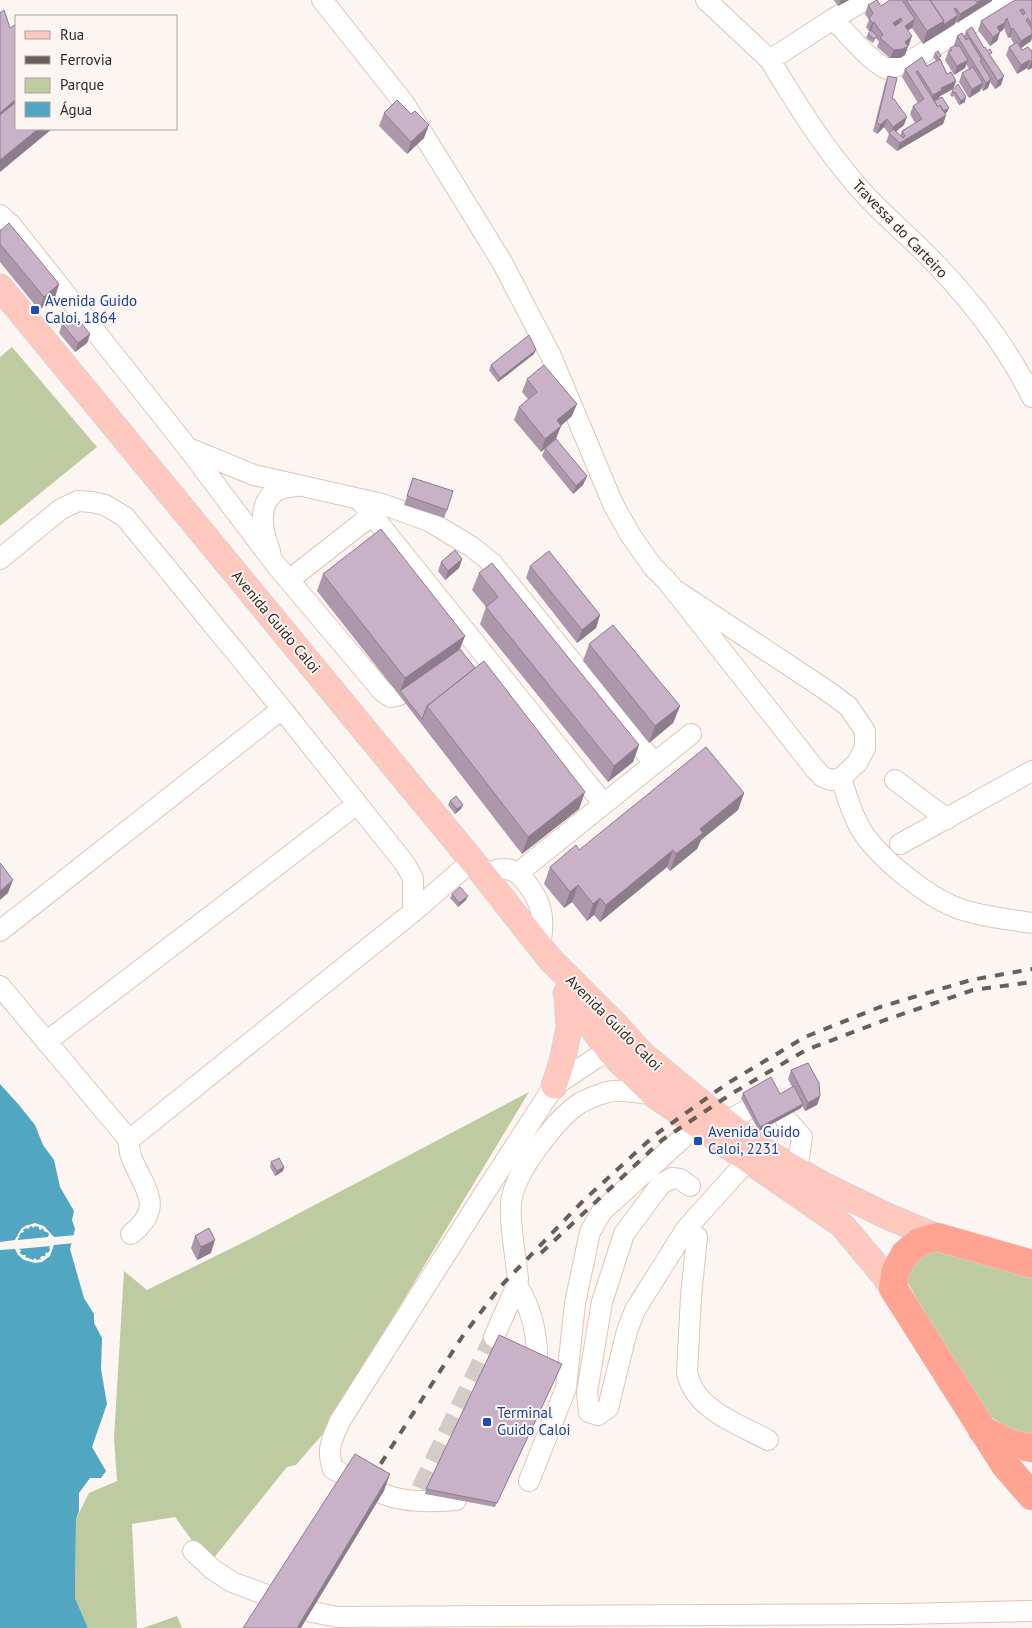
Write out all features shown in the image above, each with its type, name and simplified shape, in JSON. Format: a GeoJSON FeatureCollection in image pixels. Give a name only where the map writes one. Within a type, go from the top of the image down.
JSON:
{"type":"FeatureCollection","features":[{"type":"Feature","properties":{"kind":"highway"},"geometry":{"type":"LineString","coordinates":[[1026,1259],[937,1237],[919,1242],[905,1254],[896,1270],[893,1288],[1005,1465],[1032,1496]]}},
{"type":"Feature","properties":{"kind":"highway"},"geometry":{"type":"LineString","coordinates":[[982,1430],[1012,1444],[1032,1448]]}},
{"type":"Feature","properties":{"kind":"main road","name":"Avenida Guido Caloi"},"geometry":{"type":"LineString","coordinates":[[0,287],[478,867],[545,953],[642,1054],[761,1148],[825,1186],[887,1216],[937,1237]]}},
{"type":"Feature","properties":{"kind":"main road","name":"Avenida Guido Caloi"},"geometry":{"type":"LineString","coordinates":[[545,953],[568,996],[610,1052],[654,1095],[842,1225],[893,1288]]}},
{"type":"Feature","properties":{"kind":"main road"},"geometry":{"type":"LineString","coordinates":[[554,1086],[562,1062],[569,1028],[568,996]]}},
{"type":"Feature","properties":{"kind":"main road"},"geometry":{"type":"LineString","coordinates":[[610,1052],[642,1054]]}},
{"type":"Feature","properties":{"kind":"street"},"geometry":{"type":"LineString","coordinates":[[322,0],[404,103],[502,262],[551,356],[613,504],[631,536],[653,567],[674,590],[815,769],[823,777],[831,780],[841,778],[857,762],[865,748],[865,731],[848,706],[674,590]]}},
{"type":"Feature","properties":{"kind":"street","name":"Travessa do Carteiro"},"geometry":{"type":"LineString","coordinates":[[706,0],[770,60],[803,115],[827,150],[860,189],[928,256],[967,298],[1019,371],[1032,396]]}},
{"type":"Feature","properties":{"kind":"street"},"geometry":{"type":"LineString","coordinates":[[770,60],[865,0]]}},
{"type":"Feature","properties":{"kind":"street"},"geometry":{"type":"LineString","coordinates":[[833,19],[868,55],[887,69],[907,64],[1010,0]]}},
{"type":"Feature","properties":{"kind":"street"},"geometry":{"type":"LineString","coordinates":[[0,215],[11,225],[187,448],[282,573],[383,692],[391,697],[399,695]]}},
{"type":"Feature","properties":{"kind":"street"},"geometry":{"type":"LineString","coordinates":[[187,448],[254,475],[366,507],[382,504],[429,521],[472,546],[492,563],[654,763]]}},
{"type":"Feature","properties":{"kind":"street"},"geometry":{"type":"LineString","coordinates":[[282,573],[265,536],[262,519],[266,503],[276,491],[296,486]]}},
{"type":"Feature","properties":{"kind":"street"},"geometry":{"type":"LineString","coordinates":[[0,559],[61,509],[78,502],[92,502],[105,505],[126,517],[405,864],[413,878],[413,912]]}},
{"type":"Feature","properties":{"kind":"street"},"geometry":{"type":"LineString","coordinates":[[282,573],[366,507]]}},
{"type":"Feature","properties":{"kind":"street"},"geometry":{"type":"LineString","coordinates":[[366,507],[466,647],[603,803]]}},
{"type":"Feature","properties":{"kind":"street"},"geometry":{"type":"LineString","coordinates":[[0,931],[282,709]]}},
{"type":"Feature","properties":{"kind":"street"},"geometry":{"type":"LineString","coordinates":[[518,873],[691,734]]}},
{"type":"Feature","properties":{"kind":"street"},"geometry":{"type":"LineString","coordinates":[[900,844],[1032,771]]}},
{"type":"Feature","properties":{"kind":"street"},"geometry":{"type":"LineString","coordinates":[[841,778],[857,822],[872,844],[890,864],[909,879],[936,897],[960,909],[1032,923]]}},
{"type":"Feature","properties":{"kind":"street"},"geometry":{"type":"LineString","coordinates":[[894,780],[946,819]]}},
{"type":"Feature","properties":{"kind":"street"},"geometry":{"type":"LineString","coordinates":[[46,1042],[357,804]]}},
{"type":"Feature","properties":{"kind":"street"},"geometry":{"type":"LineString","coordinates":[[129,1140],[413,912],[478,867],[505,869],[518,873],[532,890],[541,907],[545,953]]}},
{"type":"Feature","properties":{"kind":"street"},"geometry":{"type":"LineString","coordinates":[[0,986],[129,1140],[131,1157],[145,1184],[150,1206],[146,1220],[131,1234]]}},
{"type":"Feature","properties":{"kind":"street"},"geometry":{"type":"LineString","coordinates":[[456,1500],[440,1502],[418,1495],[388,1496],[334,1469],[329,1455],[332,1440],[345,1413],[554,1086],[596,1058],[610,1052]]}},
{"type":"Feature","properties":{"kind":"street"},"geometry":{"type":"LineString","coordinates":[[494,1337],[518,1284],[511,1201],[522,1170],[549,1132],[580,1104],[602,1093],[616,1090],[654,1095]]}},
{"type":"Feature","properties":{"kind":"street"},"geometry":{"type":"LineString","coordinates":[[726,1122],[748,1110]]}},
{"type":"Feature","properties":{"kind":"street"},"geometry":{"type":"LineString","coordinates":[[785,1118],[802,1137],[797,1170]]}},
{"type":"Feature","properties":{"kind":"street"},"geometry":{"type":"LineString","coordinates":[[529,1481],[566,1388],[575,1303],[590,1232],[602,1211],[697,1125]]}},
{"type":"Feature","properties":{"kind":"street"},"geometry":{"type":"LineString","coordinates":[[690,1186],[680,1179],[672,1178],[662,1184],[624,1234],[602,1302],[587,1392],[589,1412],[598,1414],[608,1408],[627,1331],[635,1310],[691,1233],[753,1164]]}},
{"type":"Feature","properties":{"kind":"street"},"geometry":{"type":"LineString","coordinates":[[691,1233],[687,1373],[690,1384],[695,1394],[711,1409],[768,1440]]}},
{"type":"Feature","properties":{"kind":"street"},"geometry":{"type":"LineString","coordinates":[[518,1284],[526,1298],[535,1324],[531,1354]]}},
{"type":"Feature","properties":{"kind":"street"},"geometry":{"type":"LineString","coordinates":[[193,1551],[212,1569],[232,1582],[312,1612],[338,1617],[903,1614],[1032,1611]]}},
{"type":"Feature","properties":{"kind":"green space"},"geometry":{"type":"Polygon","coordinates":[[[12,347],[97,447],[0,526],[0,357],[12,347]]]}},
{"type":"Feature","properties":{"kind":"green space"},"geometry":{"type":"Polygon","coordinates":[[[529,1092],[322,1435],[296,1465],[287,1467],[209,1564],[175,1517],[132,1524],[137,1628],[88,1628],[75,1598],[76,1519],[89,1493],[117,1481],[114,1438],[124,1271],[147,1290],[250,1239],[529,1092]]]}},
{"type":"Feature","properties":{"kind":"green space"},"geometry":{"type":"Polygon","coordinates":[[[927,1246],[1032,1277],[1032,1437],[1011,1430],[991,1417],[972,1395],[905,1278],[927,1246]]]}},
{"type":"Feature","properties":{"kind":"green space"},"geometry":{"type":"Polygon","coordinates":[[[177,1616],[182,1628],[143,1628],[177,1616]]]}},
{"type":"Feature","properties":{"kind":"water"},"geometry":{"type":"Polygon","coordinates":[[[0,1084],[35,1125],[43,1145],[54,1160],[60,1187],[74,1211],[72,1220],[75,1229],[70,1249],[84,1298],[94,1314],[94,1323],[102,1338],[101,1369],[107,1404],[92,1447],[106,1471],[101,1478],[90,1478],[79,1493],[79,1511],[76,1519],[75,1598],[88,1628],[0,1628],[0,1084]]]}},
{"type":"Feature","properties":{"kind":"pier"},"geometry":{"type":"Polygon","coordinates":[[[35,1223],[44,1226],[54,1237],[76,1235],[74,1243],[54,1245],[50,1256],[42,1262],[35,1263],[24,1260],[15,1249],[0,1250],[0,1242],[15,1240],[21,1229],[35,1223]],[[32,1226],[29,1229],[23,1230],[24,1232],[21,1233],[18,1240],[48,1237],[49,1234],[42,1228],[41,1230],[39,1227],[35,1226],[33,1228],[32,1226]],[[51,1246],[18,1249],[21,1250],[20,1253],[22,1255],[26,1255],[25,1257],[37,1260],[45,1256],[46,1252],[48,1253],[51,1246]]]}},
{"type":"Feature","properties":{"kind":"building"},"geometry":{"type":"Polygon","coordinates":[[[877,0],[881,6],[890,0],[902,0],[915,19],[905,26],[912,36],[905,42],[908,46],[903,49],[894,50],[880,38],[883,35],[869,18],[873,13],[868,5],[877,0]],[[901,18],[893,23],[895,26],[902,21],[901,18]]]}},
{"type":"Feature","properties":{"kind":"building"},"geometry":{"type":"Polygon","coordinates":[[[906,0],[930,0],[944,21],[927,31],[906,0]]]}},
{"type":"Feature","properties":{"kind":"building"},"geometry":{"type":"Polygon","coordinates":[[[930,0],[975,0],[978,3],[960,14],[956,8],[954,9],[958,15],[943,25],[944,21],[930,0]]]}},
{"type":"Feature","properties":{"kind":"building"},"geometry":{"type":"Polygon","coordinates":[[[1015,0],[1032,0],[1032,25],[1028,18],[1026,20],[1032,29],[1032,34],[1021,41],[1013,28],[1011,30],[1007,18],[1006,22],[997,27],[1000,32],[993,37],[981,21],[1015,0]]]}},
{"type":"Feature","properties":{"kind":"building"},"geometry":{"type":"Polygon","coordinates":[[[4,10],[10,28],[15,25],[15,100],[0,113],[0,13],[4,10]]]}},
{"type":"Feature","properties":{"kind":"building"},"geometry":{"type":"Polygon","coordinates":[[[972,27],[984,48],[987,51],[990,49],[992,53],[989,54],[1004,76],[998,81],[966,31],[972,27]]]}},
{"type":"Feature","properties":{"kind":"building"},"geometry":{"type":"Polygon","coordinates":[[[871,30],[877,36],[874,39],[868,34],[871,30]]]}},
{"type":"Feature","properties":{"kind":"building"},"geometry":{"type":"Polygon","coordinates":[[[962,33],[966,40],[969,38],[982,60],[980,61],[991,79],[986,83],[957,36],[962,33]]]}},
{"type":"Feature","properties":{"kind":"building"},"geometry":{"type":"Polygon","coordinates":[[[1017,42],[1022,50],[1028,47],[1032,50],[1031,62],[1030,60],[1021,65],[1009,47],[1017,42]]]}},
{"type":"Feature","properties":{"kind":"building"},"geometry":{"type":"Polygon","coordinates":[[[956,45],[957,47],[959,45],[968,60],[957,66],[948,52],[952,50],[950,48],[956,45]]]}},
{"type":"Feature","properties":{"kind":"building"},"geometry":{"type":"Polygon","coordinates":[[[938,51],[941,56],[938,58],[935,53],[938,51]]]}},
{"type":"Feature","properties":{"kind":"building"},"geometry":{"type":"Polygon","coordinates":[[[922,57],[927,66],[940,59],[947,74],[951,72],[956,81],[941,88],[942,90],[933,95],[918,71],[916,72],[938,107],[940,105],[946,115],[900,143],[889,133],[893,129],[903,138],[905,136],[902,131],[922,119],[913,106],[924,99],[905,69],[922,57]]]}},
{"type":"Feature","properties":{"kind":"building"},"geometry":{"type":"Polygon","coordinates":[[[973,67],[983,83],[972,89],[962,73],[973,67]]]}},
{"type":"Feature","properties":{"kind":"building"},"geometry":{"type":"Polygon","coordinates":[[[888,76],[897,78],[892,99],[894,99],[907,117],[893,127],[887,119],[880,125],[877,122],[888,76]]]}},
{"type":"Feature","properties":{"kind":"building"},"geometry":{"type":"Polygon","coordinates":[[[958,84],[966,97],[961,101],[955,92],[953,93],[952,91],[958,84]]]}},
{"type":"Feature","properties":{"kind":"building"},"geometry":{"type":"Polygon","coordinates":[[[942,97],[949,108],[943,111],[940,105],[938,107],[934,101],[942,97]]]}},
{"type":"Feature","properties":{"kind":"building"},"geometry":{"type":"Polygon","coordinates":[[[397,100],[411,114],[415,111],[429,125],[411,142],[384,113],[397,100]]]}},
{"type":"Feature","properties":{"kind":"building"},"geometry":{"type":"Polygon","coordinates":[[[15,103],[15,130],[37,130],[0,160],[0,115],[15,103]]]}},
{"type":"Feature","properties":{"kind":"building"},"geometry":{"type":"Polygon","coordinates":[[[9,223],[59,284],[44,297],[0,244],[0,231],[9,223]]]}},
{"type":"Feature","properties":{"kind":"building"},"geometry":{"type":"Polygon","coordinates":[[[74,314],[90,334],[78,343],[62,324],[74,314]]]}},
{"type":"Feature","properties":{"kind":"building"},"geometry":{"type":"Polygon","coordinates":[[[529,335],[536,350],[500,378],[491,365],[529,335]]]}},
{"type":"Feature","properties":{"kind":"building"},"geometry":{"type":"Polygon","coordinates":[[[544,365],[577,404],[557,420],[561,426],[545,439],[519,407],[537,392],[527,379],[544,365]]]}},
{"type":"Feature","properties":{"kind":"building"},"geometry":{"type":"Polygon","coordinates":[[[556,439],[587,476],[576,486],[545,448],[556,439]]]}},
{"type":"Feature","properties":{"kind":"building"},"geometry":{"type":"Polygon","coordinates":[[[413,478],[453,491],[447,510],[407,496],[413,478]]]}},
{"type":"Feature","properties":{"kind":"building"},"geometry":{"type":"Polygon","coordinates":[[[381,529],[465,636],[405,678],[323,574],[381,529]]]}},
{"type":"Feature","properties":{"kind":"building"},"geometry":{"type":"Polygon","coordinates":[[[455,550],[462,559],[448,571],[441,562],[455,550]]]}},
{"type":"Feature","properties":{"kind":"building"},"geometry":{"type":"Polygon","coordinates":[[[549,551],[600,615],[582,630],[530,566],[549,551]]]}},
{"type":"Feature","properties":{"kind":"building"},"geometry":{"type":"Polygon","coordinates":[[[492,563],[639,745],[614,766],[486,607],[498,597],[479,573],[492,563]]]}},
{"type":"Feature","properties":{"kind":"building"},"geometry":{"type":"Polygon","coordinates":[[[613,625],[680,706],[655,726],[589,644],[613,625]]]}},
{"type":"Feature","properties":{"kind":"building"},"geometry":{"type":"Polygon","coordinates":[[[460,649],[475,668],[427,706],[422,719],[400,691],[460,649]]]}},
{"type":"Feature","properties":{"kind":"building"},"geometry":{"type":"Polygon","coordinates":[[[484,661],[585,792],[528,837],[427,706],[484,661]]]}},
{"type":"Feature","properties":{"kind":"building"},"geometry":{"type":"Polygon","coordinates":[[[706,747],[744,793],[700,829],[703,833],[676,854],[673,850],[606,905],[600,898],[593,904],[578,885],[570,892],[550,867],[576,845],[579,850],[706,747]]]}},
{"type":"Feature","properties":{"kind":"building"},"geometry":{"type":"Polygon","coordinates":[[[456,796],[463,805],[457,809],[450,801],[456,796]]]}},
{"type":"Feature","properties":{"kind":"building"},"geometry":{"type":"Polygon","coordinates":[[[0,863],[13,880],[0,891],[0,863]]]}},
{"type":"Feature","properties":{"kind":"building"},"geometry":{"type":"Polygon","coordinates":[[[460,887],[468,896],[459,903],[452,894],[460,887]]]}},
{"type":"Feature","properties":{"kind":"building"},"geometry":{"type":"Polygon","coordinates":[[[808,1063],[819,1083],[820,1096],[808,1103],[791,1070],[808,1063]]]}},
{"type":"Feature","properties":{"kind":"building"},"geometry":{"type":"Polygon","coordinates":[[[771,1077],[780,1094],[794,1086],[803,1104],[760,1127],[743,1093],[771,1077]]]}},
{"type":"Feature","properties":{"kind":"building"},"geometry":{"type":"Polygon","coordinates":[[[279,1158],[284,1167],[277,1171],[271,1162],[279,1158]]]}},
{"type":"Feature","properties":{"kind":"building"},"geometry":{"type":"Polygon","coordinates":[[[209,1228],[215,1240],[201,1247],[195,1236],[209,1228]]]}},
{"type":"Feature","properties":{"kind":"building"},"geometry":{"type":"Polygon","coordinates":[[[499,1335],[562,1364],[497,1503],[426,1489],[499,1335]]]}},
{"type":"Feature","properties":{"kind":"building"},"geometry":{"type":"Polygon","coordinates":[[[355,1454],[390,1474],[297,1628],[243,1628],[355,1454]]]}},
{"type":"Feature","properties":{"kind":"tunnel"},"geometry":{"type":"LineString","coordinates":[[421,1489],[494,1337]]}},
{"type":"Feature","properties":{"kind":"railway"},"geometry":{"type":"LineString","coordinates":[[371,1479],[462,1337],[500,1287],[584,1200],[655,1135],[728,1083],[805,1037],[880,1007],[971,980],[1032,969]]}},
{"type":"Feature","properties":{"kind":"railway"},"geometry":{"type":"LineString","coordinates":[[541,1253],[662,1140],[731,1094],[806,1050],[885,1020],[973,990],[1032,982]]}},
{"type":"Feature","properties":{"kind":"place","name":"Avenida Guido Caloi, 1864"},"geometry":{"type":"Point","coordinates":[35,310]}},
{"type":"Feature","properties":{"kind":"place","name":"Avenida Guido Caloi, 2231"},"geometry":{"type":"Point","coordinates":[698,1141]}},
{"type":"Feature","properties":{"kind":"place","name":"Terminal Guido Caloi"},"geometry":{"type":"Point","coordinates":[487,1422]}}]}
